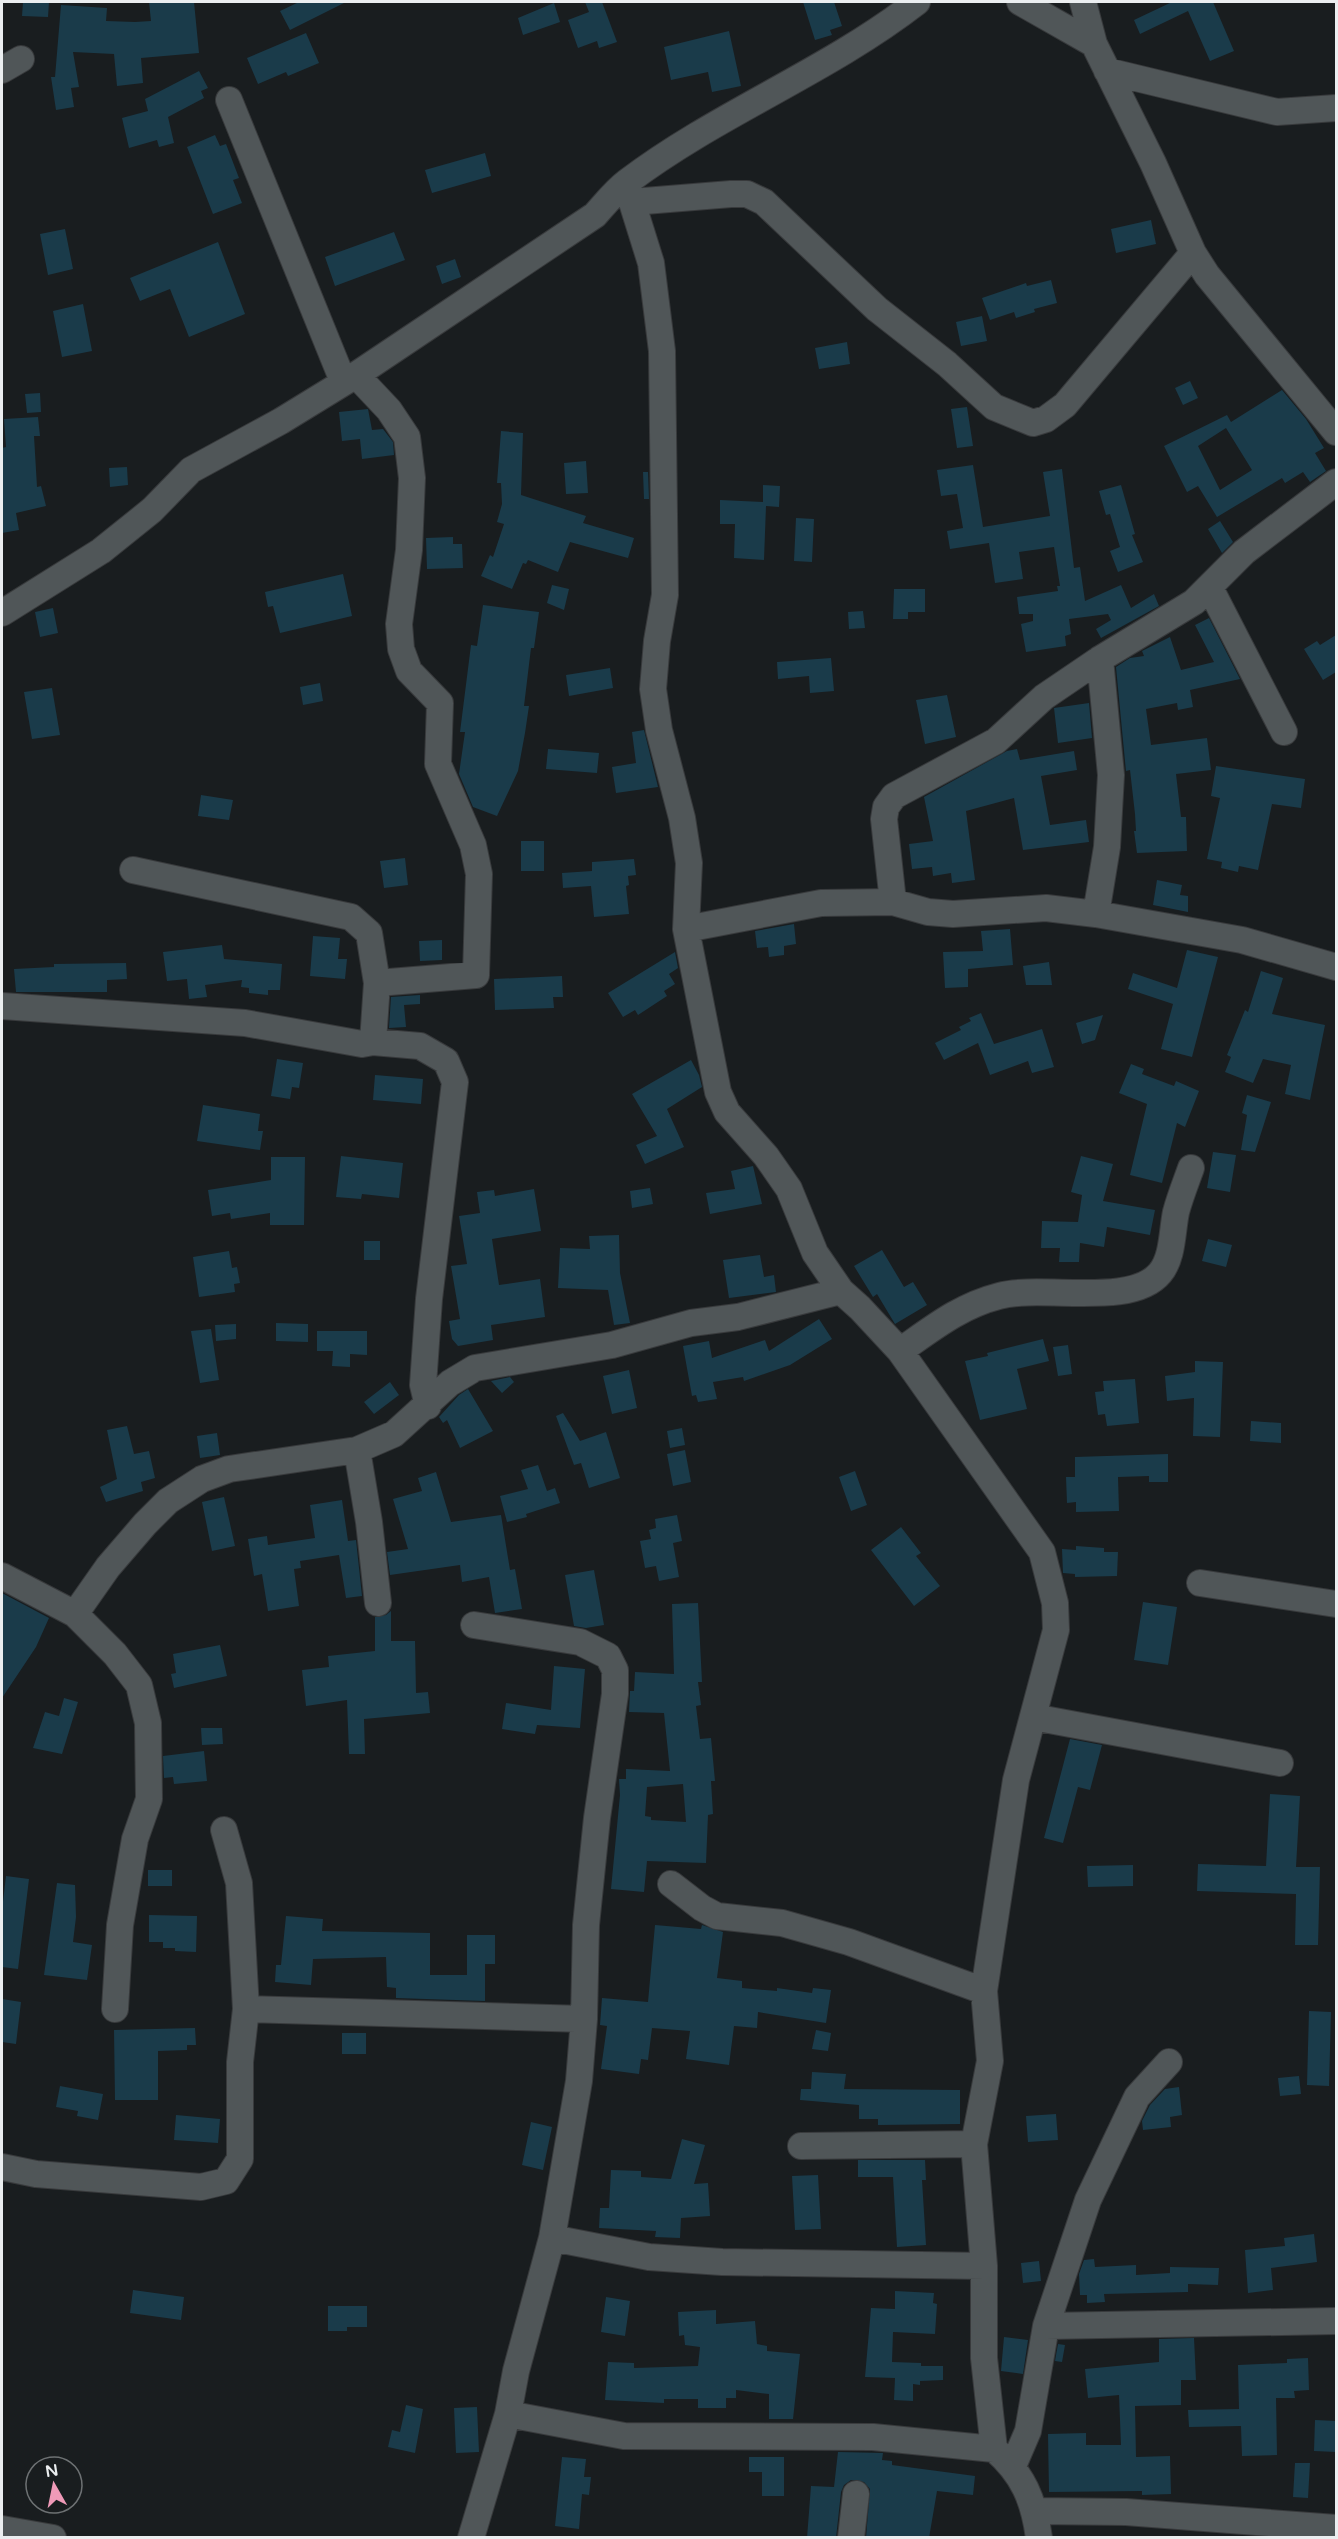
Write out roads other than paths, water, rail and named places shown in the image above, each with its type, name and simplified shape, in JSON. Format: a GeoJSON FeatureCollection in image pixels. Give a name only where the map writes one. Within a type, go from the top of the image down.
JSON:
{"type":"FeatureCollection","features":[{"type":"Feature","properties":{"kind":"street"},"geometry":{"type":"LineString","coordinates":[[2,613],[101,551],[152,510],[191,471],[282,421],[350,378],[629,193],[713,126],[849,49],[917,2]]}},
{"type":"Feature","properties":{"kind":"street"},"geometry":{"type":"LineString","coordinates":[[1020,2],[1094,44]]}},
{"type":"Feature","properties":{"kind":"street"},"geometry":{"type":"LineString","coordinates":[[1083,2],[1094,44],[1153,163],[1193,253],[1207,275],[1336,432]]}},
{"type":"Feature","properties":{"kind":"street"},"geometry":{"type":"LineString","coordinates":[[1107,71],[1276,112],[1336,108]]}},
{"type":"Feature","properties":{"kind":"street"},"geometry":{"type":"LineString","coordinates":[[229,100],[350,378],[401,425],[411,451],[410,550],[399,624],[400,649],[409,671],[440,703],[438,764],[473,845],[479,874],[476,975],[377,983]]}},
{"type":"Feature","properties":{"kind":"street"},"geometry":{"type":"LineString","coordinates":[[629,193],[747,194],[764,202],[877,309],[947,364],[994,407],[1034,423],[1046,419],[1065,405],[1193,253]]}},
{"type":"Feature","properties":{"kind":"street"},"geometry":{"type":"LineString","coordinates":[[629,193],[651,263],[662,351],[665,595],[657,641],[653,689],[659,730],[682,818],[689,863],[686,929],[711,1063],[727,1112],[766,1156],[789,1190],[815,1253],[841,1292],[860,1308],[900,1351],[1042,1552],[1055,1603],[1056,1630],[1016,1780],[984,1991],[990,2061],[974,2144],[984,2266],[984,2358],[994,2449]]}},
{"type":"Feature","properties":{"kind":"street"},"geometry":{"type":"LineString","coordinates":[[893,902],[884,819],[886,807],[894,795],[996,741],[1044,697],[1072,680],[1100,658],[1194,602],[1244,552],[1336,482]]}},
{"type":"Feature","properties":{"kind":"street"},"geometry":{"type":"LineString","coordinates":[[1210,588],[1284,732]]}},
{"type":"Feature","properties":{"kind":"street"},"geometry":{"type":"LineString","coordinates":[[1096,914],[1107,847],[1110,775],[1100,658]]}},
{"type":"Feature","properties":{"kind":"street"},"geometry":{"type":"LineString","coordinates":[[133,870],[351,916],[369,933],[377,983],[373,1042]]}},
{"type":"Feature","properties":{"kind":"street"},"geometry":{"type":"LineString","coordinates":[[686,929],[821,903],[893,902],[928,912],[953,914],[1046,908],[1096,914],[1242,940],[1336,967]]}},
{"type":"Feature","properties":{"kind":"street"},"geometry":{"type":"LineString","coordinates":[[2,1006],[245,1023],[362,1044],[373,1042],[420,1046],[446,1061],[455,1082],[429,1299],[423,1385],[428,1406]]}},
{"type":"Feature","properties":{"kind":"street"},"geometry":{"type":"LineString","coordinates":[[900,1351],[952,1314],[1002,1295],[1039,1291],[1110,1294],[1142,1284],[1159,1274],[1167,1257],[1176,1211],[1191,1168]]}},
{"type":"Feature","properties":{"kind":"street"},"geometry":{"type":"LineString","coordinates":[[75,1614],[108,1567],[145,1524],[168,1501],[202,1479],[229,1469],[357,1450],[394,1434],[428,1406],[450,1383],[475,1368],[612,1345],[691,1323],[738,1317],[841,1292]]}},
{"type":"Feature","properties":{"kind":"street"},"geometry":{"type":"LineString","coordinates":[[357,1450],[369,1522],[378,1603]]}},
{"type":"Feature","properties":{"kind":"street"},"geometry":{"type":"LineString","coordinates":[[2,1576],[75,1614],[115,1654],[139,1685],[148,1723],[149,1799],[135,1839],[120,1925],[115,2009]]}},
{"type":"Feature","properties":{"kind":"street"},"geometry":{"type":"LineString","coordinates":[[1200,1583],[1336,1604]]}},
{"type":"Feature","properties":{"kind":"street"},"geometry":{"type":"LineString","coordinates":[[471,2538],[508,2414],[516,2371],[552,2238],[579,2081],[584,2019],[586,1925],[597,1818],[615,1694],[615,1670],[608,1656],[580,1642],[474,1624]]}},
{"type":"Feature","properties":{"kind":"street"},"geometry":{"type":"LineString","coordinates":[[1033,1717],[1280,1762]]}},
{"type":"Feature","properties":{"kind":"street"},"geometry":{"type":"LineString","coordinates":[[2,2167],[36,2174],[201,2187],[226,2181],[240,2158],[240,2062],[246,2009],[240,1883],[224,1830]]}},
{"type":"Feature","properties":{"kind":"street"},"geometry":{"type":"LineString","coordinates":[[671,1884],[702,1908],[717,1916],[782,1923],[849,1942],[984,1991]]}},
{"type":"Feature","properties":{"kind":"street"},"geometry":{"type":"LineString","coordinates":[[246,2009],[584,2019]]}},
{"type":"Feature","properties":{"kind":"street"},"geometry":{"type":"LineString","coordinates":[[1014,2466],[1028,2431],[1046,2326],[1088,2200],[1126,2116],[1147,2082],[1168,2062]]}},
{"type":"Feature","properties":{"kind":"street"},"geometry":{"type":"LineString","coordinates":[[801,2146],[974,2144]]}},
{"type":"Feature","properties":{"kind":"street"},"geometry":{"type":"LineString","coordinates":[[552,2238],[649,2257],[722,2262],[984,2266]]}},
{"type":"Feature","properties":{"kind":"street"},"geometry":{"type":"LineString","coordinates":[[1046,2326],[1336,2321]]}},
{"type":"Feature","properties":{"kind":"street"},"geometry":{"type":"LineString","coordinates":[[508,2414],[624,2436],[873,2437],[994,2449],[1014,2466],[1035,2511],[1039,2538]]}},
{"type":"Feature","properties":{"kind":"street"},"geometry":{"type":"LineString","coordinates":[[851,2538],[856,2494]]}},
{"type":"Feature","properties":{"kind":"street"},"geometry":{"type":"LineString","coordinates":[[1035,2511],[1126,2512],[1336,2528]]}},
{"type":"Feature","properties":{"kind":"street"},"geometry":{"type":"LineString","coordinates":[[2,2529],[52,2538]]}}]}
